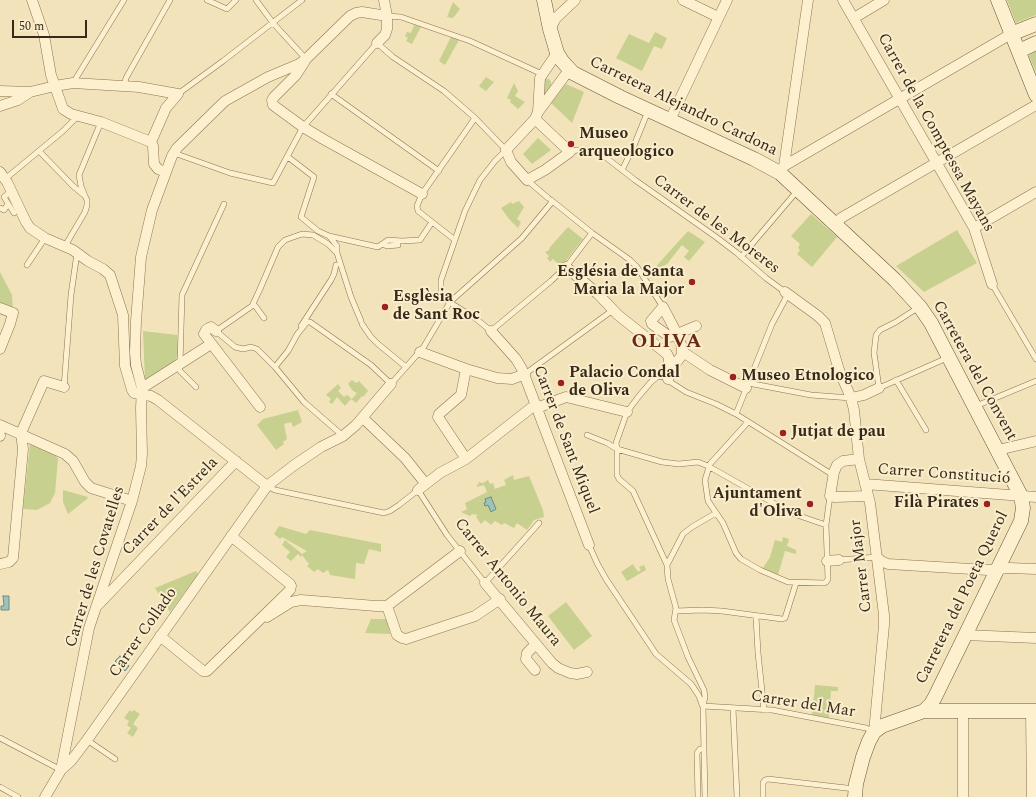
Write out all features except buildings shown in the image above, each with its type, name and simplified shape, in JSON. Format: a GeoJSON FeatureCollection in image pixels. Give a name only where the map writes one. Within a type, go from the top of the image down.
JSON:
{"type":"FeatureCollection","features":[{"type":"Feature","properties":{"kind":"main road","name":"Carretera Alejandro Cardona"},"geometry":{"type":"LineString","coordinates":[[544,0],[557,53],[569,70],[585,80],[648,110],[747,156],[782,169]]}},
{"type":"Feature","properties":{"kind":"main road"},"geometry":{"type":"LineString","coordinates":[[998,0],[1036,95]]}},
{"type":"Feature","properties":{"kind":"main road"},"geometry":{"type":"LineString","coordinates":[[1011,34],[1036,24]]}},
{"type":"Feature","properties":{"kind":"main road"},"geometry":{"type":"LineString","coordinates":[[1019,51],[1036,43]]}},
{"type":"Feature","properties":{"kind":"main road","name":"Carretera del Convent"},"geometry":{"type":"LineString","coordinates":[[782,169],[799,190],[881,266],[920,307],[931,323],[1021,496]]}},
{"type":"Feature","properties":{"kind":"main road","name":"Carretera del Poeta Querol"},"geometry":{"type":"LineString","coordinates":[[924,711],[935,696],[1022,517],[1023,508],[1021,496]]}},
{"type":"Feature","properties":{"kind":"main road"},"geometry":{"type":"LineString","coordinates":[[855,793],[863,757],[869,740],[874,732],[882,726],[924,711],[1033,711]]}},
{"type":"Feature","properties":{"kind":"street"},"geometry":{"type":"LineString","coordinates":[[32,0],[46,39],[50,73],[63,109],[151,142]]}},
{"type":"Feature","properties":{"kind":"street"},"geometry":{"type":"LineString","coordinates":[[377,43],[387,32],[387,16],[384,0]]}},
{"type":"Feature","properties":{"kind":"street"},"geometry":{"type":"LineString","coordinates":[[550,29],[556,18],[575,0]]}},
{"type":"Feature","properties":{"kind":"street"},"geometry":{"type":"LineString","coordinates":[[683,0],[718,17]]}},
{"type":"Feature","properties":{"kind":"street"},"geometry":{"type":"LineString","coordinates":[[670,120],[727,0]]}},
{"type":"Feature","properties":{"kind":"street"},"geometry":{"type":"LineString","coordinates":[[782,169],[808,0]]}},
{"type":"Feature","properties":{"kind":"street","name":"Carrer de la Comptessa Mayans"},"geometry":{"type":"LineString","coordinates":[[843,0],[974,228],[992,284]]}},
{"type":"Feature","properties":{"kind":"street"},"geometry":{"type":"LineString","coordinates":[[854,18],[884,0]]}},
{"type":"Feature","properties":{"kind":"street"},"geometry":{"type":"LineString","coordinates":[[387,16],[362,12],[353,14],[343,22],[306,60],[296,75],[272,100],[273,104],[303,127],[422,194]]}},
{"type":"Feature","properties":{"kind":"street"},"geometry":{"type":"LineString","coordinates":[[782,169],[899,98],[1011,34]]}},
{"type":"Feature","properties":{"kind":"street"},"geometry":{"type":"LineString","coordinates":[[557,53],[542,74],[539,82],[536,116],[570,152],[545,170],[527,180],[512,162],[506,150],[536,116],[569,70]]}},
{"type":"Feature","properties":{"kind":"street","name":"Carrer de les Covatelles"},"geometry":{"type":"LineString","coordinates":[[61,770],[87,634],[132,501],[139,475],[142,454],[142,391],[136,365],[135,352],[141,257],[148,225],[166,172],[177,148],[225,101],[268,77],[306,60]]}},
{"type":"Feature","properties":{"kind":"street"},"geometry":{"type":"LineString","coordinates":[[542,74],[550,74],[561,81]]}},
{"type":"Feature","properties":{"kind":"street"},"geometry":{"type":"LineString","coordinates":[[0,91],[30,92],[73,83],[139,87],[178,94]]}},
{"type":"Feature","properties":{"kind":"street"},"geometry":{"type":"LineString","coordinates":[[0,106],[18,100],[30,92]]}},
{"type":"Feature","properties":{"kind":"street"},"geometry":{"type":"LineString","coordinates":[[166,172],[158,169],[154,164],[153,146],[151,142],[166,108],[178,94]]}},
{"type":"Feature","properties":{"kind":"street"},"geometry":{"type":"LineString","coordinates":[[836,224],[841,218],[1036,105]]}},
{"type":"Feature","properties":{"kind":"street"},"geometry":{"type":"LineString","coordinates":[[3,176],[26,222],[32,230],[65,246],[103,269],[110,275],[122,315],[126,372],[134,393],[142,391],[178,365],[211,344]]}},
{"type":"Feature","properties":{"kind":"street"},"geometry":{"type":"LineString","coordinates":[[974,228],[1036,192]]}},
{"type":"Feature","properties":{"kind":"street"},"geometry":{"type":"LineString","coordinates":[[566,267],[598,294],[613,310],[667,354],[669,358],[668,376]]}},
{"type":"Feature","properties":{"kind":"street","name":"Carrer Major"},"geometry":{"type":"LineString","coordinates":[[787,293],[822,319],[825,323],[839,370],[851,398],[854,410],[859,459],[868,496],[877,557],[884,622],[874,732]]}},
{"type":"Feature","properties":{"kind":"street"},"geometry":{"type":"LineString","coordinates":[[696,326],[677,334],[670,337],[652,324],[651,321],[663,307],[677,334],[683,352],[710,370],[747,386]]}},
{"type":"Feature","properties":{"kind":"street"},"geometry":{"type":"LineString","coordinates":[[0,308],[13,313],[0,349]]}},
{"type":"Feature","properties":{"kind":"street"},"geometry":{"type":"LineString","coordinates":[[216,331],[212,327],[208,328],[204,334],[260,408]]}},
{"type":"Feature","properties":{"kind":"street","name":"Carrer de Sant Miquel"},"geometry":{"type":"LineString","coordinates":[[491,331],[516,359],[525,374],[589,545]]}},
{"type":"Feature","properties":{"kind":"street"},"geometry":{"type":"LineString","coordinates":[[420,352],[466,369],[506,379],[516,378],[525,374]]}},
{"type":"Feature","properties":{"kind":"street"},"geometry":{"type":"LineString","coordinates":[[668,376],[683,352]]}},
{"type":"Feature","properties":{"kind":"street"},"geometry":{"type":"LineString","coordinates":[[466,369],[461,395],[438,416],[466,459]]}},
{"type":"Feature","properties":{"kind":"street"},"geometry":{"type":"LineString","coordinates":[[0,564],[9,562],[13,558],[23,449],[21,433],[44,381],[64,387]]}},
{"type":"Feature","properties":{"kind":"street","name":"Carrer Collado"},"geometry":{"type":"LineString","coordinates":[[45,797],[61,770],[71,761],[87,740],[267,486],[307,456],[343,436],[363,418],[392,384]]}},
{"type":"Feature","properties":{"kind":"street"},"geometry":{"type":"LineString","coordinates":[[851,398],[864,395],[879,388]]}},
{"type":"Feature","properties":{"kind":"street"},"geometry":{"type":"LineString","coordinates":[[142,391],[158,400],[267,486]]}},
{"type":"Feature","properties":{"kind":"street"},"geometry":{"type":"LineString","coordinates":[[363,418],[402,455],[422,486],[440,473],[466,459],[528,410],[560,398],[568,397],[627,412]]}},
{"type":"Feature","properties":{"kind":"street"},"geometry":{"type":"LineString","coordinates":[[0,425],[21,433],[65,454],[73,461],[85,482],[91,488],[132,501]]}},
{"type":"Feature","properties":{"kind":"street"},"geometry":{"type":"LineString","coordinates":[[998,450],[1036,441]]}},
{"type":"Feature","properties":{"kind":"street"},"geometry":{"type":"LineString","coordinates":[[859,459],[840,463],[835,468],[830,496],[868,496]]}},
{"type":"Feature","properties":{"kind":"street","name":"Carrer de l'Estrela"},"geometry":{"type":"LineString","coordinates":[[95,608],[236,461]]}},
{"type":"Feature","properties":{"kind":"street","name":"Carrer Constitució"},"geometry":{"type":"LineString","coordinates":[[865,484],[1036,497]]}},
{"type":"Feature","properties":{"kind":"street"},"geometry":{"type":"LineString","coordinates":[[160,636],[203,671],[207,671],[290,590],[290,584],[231,536]]}},
{"type":"Feature","properties":{"kind":"street"},"geometry":{"type":"LineString","coordinates":[[260,620],[270,616],[291,602],[301,600],[386,606],[460,551]]}},
{"type":"Feature","properties":{"kind":"street"},"geometry":{"type":"LineString","coordinates":[[877,557],[881,561],[888,564],[988,570],[1009,568],[1036,569]]}},
{"type":"Feature","properties":{"kind":"street"},"geometry":{"type":"LineString","coordinates":[[827,561],[839,560]]}},
{"type":"Feature","properties":{"kind":"street","name":"Carrer Antonio Maura"},"geometry":{"type":"LineString","coordinates":[[485,583],[500,599],[552,663],[570,674],[587,672]]}},
{"type":"Feature","properties":{"kind":"street"},"geometry":{"type":"LineString","coordinates":[[386,606],[397,635],[406,639],[478,614],[500,599]]}},
{"type":"Feature","properties":{"kind":"street"},"geometry":{"type":"LineString","coordinates":[[965,635],[1036,638]]}},
{"type":"Feature","properties":{"kind":"street"},"geometry":{"type":"LineString","coordinates":[[535,670],[526,659],[527,653],[536,644]]}},
{"type":"Feature","properties":{"kind":"street"},"geometry":{"type":"LineString","coordinates":[[962,711],[962,797]]}},
{"type":"Feature","properties":{"kind":"street"},"geometry":{"type":"LineString","coordinates":[[1032,797],[1033,711]]}},
{"type":"Feature","properties":{"kind":"lane"},"geometry":{"type":"LineString","coordinates":[[73,83],[124,0]]}},
{"type":"Feature","properties":{"kind":"lane"},"geometry":{"type":"LineString","coordinates":[[124,86],[126,78],[170,0]]}},
{"type":"Feature","properties":{"kind":"lane"},"geometry":{"type":"LineString","coordinates":[[207,0],[227,9],[236,0]]}},
{"type":"Feature","properties":{"kind":"lane"},"geometry":{"type":"LineString","coordinates":[[256,0],[306,60]]}},
{"type":"Feature","properties":{"kind":"lane"},"geometry":{"type":"LineString","coordinates":[[178,94],[274,23],[302,0]]}},
{"type":"Feature","properties":{"kind":"lane"},"geometry":{"type":"LineString","coordinates":[[387,16],[401,17],[470,41],[542,74]]}},
{"type":"Feature","properties":{"kind":"lane"},"geometry":{"type":"LineString","coordinates":[[174,153],[230,172],[272,184],[303,127],[377,43],[393,58],[440,88],[475,118],[506,150],[486,172],[469,200],[441,280],[440,290],[442,295],[450,302],[481,322],[491,331],[566,267],[592,233]]}},
{"type":"Feature","properties":{"kind":"lane"},"geometry":{"type":"LineString","coordinates":[[332,94],[439,171]]}},
{"type":"Feature","properties":{"kind":"lane"},"geometry":{"type":"LineString","coordinates":[[622,170],[633,148],[648,110]]}},
{"type":"Feature","properties":{"kind":"lane"},"geometry":{"type":"LineString","coordinates":[[3,176],[39,151],[79,116]]}},
{"type":"Feature","properties":{"kind":"lane"},"geometry":{"type":"LineString","coordinates":[[455,240],[418,211],[417,208],[422,194],[475,118]]}},
{"type":"Feature","properties":{"kind":"lane"},"geometry":{"type":"LineString","coordinates":[[65,246],[87,209],[87,200],[81,186],[79,175],[101,122]]}},
{"type":"Feature","properties":{"kind":"lane","name":"Carrer de les Moreres"},"geometry":{"type":"LineString","coordinates":[[570,152],[583,149],[595,151],[606,158],[716,237],[766,278],[787,293]]}},
{"type":"Feature","properties":{"kind":"lane"},"geometry":{"type":"LineString","coordinates":[[39,151],[73,186],[85,196]]}},
{"type":"Feature","properties":{"kind":"lane"},"geometry":{"type":"LineString","coordinates":[[288,157],[313,175],[314,179],[301,217],[318,231],[329,236],[378,247],[388,240],[420,240],[432,222]]}},
{"type":"Feature","properties":{"kind":"lane"},"geometry":{"type":"LineString","coordinates":[[527,180],[592,233],[634,264],[663,307]]}},
{"type":"Feature","properties":{"kind":"lane"},"geometry":{"type":"LineString","coordinates":[[741,257],[799,190]]}},
{"type":"Feature","properties":{"kind":"lane"},"geometry":{"type":"LineString","coordinates":[[11,191],[4,197],[14,213]]}},
{"type":"Feature","properties":{"kind":"lane"},"geometry":{"type":"LineString","coordinates":[[296,336],[307,322],[310,322],[371,365],[392,384],[406,366],[420,352],[450,302],[522,238],[550,200]]}},
{"type":"Feature","properties":{"kind":"lane"},"geometry":{"type":"LineString","coordinates":[[0,208],[4,210],[8,204]]}},
{"type":"Feature","properties":{"kind":"lane"},"geometry":{"type":"LineString","coordinates":[[196,387],[181,372],[178,365],[182,295],[224,204]]}},
{"type":"Feature","properties":{"kind":"lane"},"geometry":{"type":"LineString","coordinates":[[337,253],[328,244],[313,235],[302,234],[285,240],[278,246],[253,304],[216,331],[235,347],[243,349],[251,347],[257,349],[275,367],[304,402],[343,436]]}},
{"type":"Feature","properties":{"kind":"lane"},"geometry":{"type":"LineString","coordinates":[[329,236],[337,246],[337,253],[351,297],[362,322],[371,337],[406,366]]}},
{"type":"Feature","properties":{"kind":"lane"},"geometry":{"type":"LineString","coordinates":[[27,265],[46,238]]}},
{"type":"Feature","properties":{"kind":"lane"},"geometry":{"type":"LineString","coordinates":[[382,244],[388,246],[398,246]]}},
{"type":"Feature","properties":{"kind":"lane"},"geometry":{"type":"LineString","coordinates":[[64,387],[70,299],[77,253]]}},
{"type":"Feature","properties":{"kind":"lane"},"geometry":{"type":"LineString","coordinates":[[275,367],[288,351],[305,318],[331,280],[336,265]]}},
{"type":"Feature","properties":{"kind":"lane"},"geometry":{"type":"LineString","coordinates":[[992,284],[1036,359]]}},
{"type":"Feature","properties":{"kind":"lane"},"geometry":{"type":"LineString","coordinates":[[736,414],[772,324],[787,293]]}},
{"type":"Feature","properties":{"kind":"lane"},"geometry":{"type":"LineString","coordinates":[[253,304],[264,318]]}},
{"type":"Feature","properties":{"kind":"lane"},"geometry":{"type":"LineString","coordinates":[[920,307],[880,330],[876,334],[874,352],[879,388],[949,357]]}},
{"type":"Feature","properties":{"kind":"lane"},"geometry":{"type":"LineString","coordinates":[[525,374],[613,310]]}},
{"type":"Feature","properties":{"kind":"lane"},"geometry":{"type":"LineString","coordinates":[[705,797],[702,706],[704,690],[688,657],[675,622],[674,616],[676,611],[668,579],[667,565],[632,491],[618,478],[616,443],[627,412],[651,382],[657,377],[668,376],[672,383],[686,392],[721,406],[736,414],[833,475]]}},
{"type":"Feature","properties":{"kind":"lane"},"geometry":{"type":"LineString","coordinates":[[896,380],[926,430]]}},
{"type":"Feature","properties":{"kind":"lane"},"geometry":{"type":"LineString","coordinates":[[975,407],[1036,381]]}},
{"type":"Feature","properties":{"kind":"lane"},"geometry":{"type":"LineString","coordinates":[[747,386],[811,395],[851,398]]}},
{"type":"Feature","properties":{"kind":"lane"},"geometry":{"type":"LineString","coordinates":[[748,422],[708,466],[704,483],[708,501],[723,523],[736,553],[741,559],[768,574],[788,582],[826,582],[828,579],[826,525],[830,496]]}},
{"type":"Feature","properties":{"kind":"lane"},"geometry":{"type":"LineString","coordinates":[[587,435],[607,443],[617,449],[667,463],[698,462],[708,466],[791,513],[826,525]]}},
{"type":"Feature","properties":{"kind":"lane"},"geometry":{"type":"LineString","coordinates":[[267,486],[275,490],[384,513],[399,505],[422,486]]}},
{"type":"Feature","properties":{"kind":"lane","name":"Carrer Antonio Maura"},"geometry":{"type":"LineString","coordinates":[[422,486],[447,535],[485,583]]}},
{"type":"Feature","properties":{"kind":"lane"},"geometry":{"type":"LineString","coordinates":[[667,565],[683,534],[692,526],[716,513]]}},
{"type":"Feature","properties":{"kind":"lane"},"geometry":{"type":"LineString","coordinates":[[485,583],[539,523]]}},
{"type":"Feature","properties":{"kind":"lane"},"geometry":{"type":"LineString","coordinates":[[589,545],[606,579],[656,654],[691,684],[699,696],[702,706]]}},
{"type":"Feature","properties":{"kind":"lane"},"geometry":{"type":"LineString","coordinates":[[839,560],[877,557]]}},
{"type":"Feature","properties":{"kind":"lane"},"geometry":{"type":"LineString","coordinates":[[676,611],[703,610],[732,612],[756,617],[782,619],[785,618],[796,583]]}},
{"type":"Feature","properties":{"kind":"lane"},"geometry":{"type":"LineString","coordinates":[[756,617],[764,710]]}},
{"type":"Feature","properties":{"kind":"lane","name":"Carrer del Mar"},"geometry":{"type":"LineString","coordinates":[[702,706],[764,710],[866,728],[874,732]]}},
{"type":"Feature","properties":{"kind":"lane"},"geometry":{"type":"LineString","coordinates":[[733,708],[736,797]]}},
{"type":"Feature","properties":{"kind":"lane"},"geometry":{"type":"LineString","coordinates":[[0,738],[61,770]]}},
{"type":"Feature","properties":{"kind":"lane"},"geometry":{"type":"LineString","coordinates":[[87,740],[115,759]]}},
{"type":"Feature","properties":{"kind":"lane"},"geometry":{"type":"LineString","coordinates":[[698,797],[697,753],[703,748]]}},
{"type":"Feature","properties":{"kind":"lane"},"geometry":{"type":"LineString","coordinates":[[763,797],[763,783],[768,779],[855,793]]}},
{"type":"Feature","properties":{"kind":"lane"},"geometry":{"type":"LineString","coordinates":[[0,787],[18,797]]}},
{"type":"Feature","properties":{"kind":"green space"},"geometry":{"type":"Polygon","coordinates":[[[1007,0],[1036,0],[1036,15],[1016,23],[1007,0]]]}},
{"type":"Feature","properties":{"kind":"green space"},"geometry":{"type":"Polygon","coordinates":[[[453,2],[460,9],[453,18],[447,17],[453,2]]]}},
{"type":"Feature","properties":{"kind":"green space"},"geometry":{"type":"Polygon","coordinates":[[[414,25],[421,27],[412,44],[406,41],[408,38],[405,36],[407,32],[411,33],[414,25]]]}},
{"type":"Feature","properties":{"kind":"green space"},"geometry":{"type":"Polygon","coordinates":[[[655,32],[667,38],[662,49],[654,46],[642,71],[616,58],[629,34],[649,43],[655,32]]]}},
{"type":"Feature","properties":{"kind":"green space"},"geometry":{"type":"Polygon","coordinates":[[[451,37],[459,40],[445,65],[439,61],[451,37]]]}},
{"type":"Feature","properties":{"kind":"green space"},"geometry":{"type":"Polygon","coordinates":[[[1036,51],[1036,72],[1029,56],[1031,53],[1036,51]]]}},
{"type":"Feature","properties":{"kind":"green space"},"geometry":{"type":"Polygon","coordinates":[[[486,77],[494,82],[486,91],[479,86],[486,77]]]}},
{"type":"Feature","properties":{"kind":"green space"},"geometry":{"type":"Polygon","coordinates":[[[544,79],[549,79],[551,82],[551,88],[543,96],[544,79]]]}},
{"type":"Feature","properties":{"kind":"green space"},"geometry":{"type":"Polygon","coordinates":[[[514,83],[518,91],[515,96],[525,102],[518,109],[510,102],[511,100],[507,98],[514,83]]]}},
{"type":"Feature","properties":{"kind":"green space"},"geometry":{"type":"Polygon","coordinates":[[[566,84],[584,92],[572,123],[551,103],[566,84]]]}},
{"type":"Feature","properties":{"kind":"green space"},"geometry":{"type":"Polygon","coordinates":[[[538,138],[551,150],[532,164],[523,154],[538,138]]]}},
{"type":"Feature","properties":{"kind":"green space"},"geometry":{"type":"Polygon","coordinates":[[[519,201],[524,207],[517,219],[521,222],[518,228],[501,208],[511,202],[512,204],[519,201]]]}},
{"type":"Feature","properties":{"kind":"green space"},"geometry":{"type":"Polygon","coordinates":[[[811,214],[837,237],[812,267],[797,254],[800,250],[798,248],[800,244],[791,236],[811,214]]]}},
{"type":"Feature","properties":{"kind":"green space"},"geometry":{"type":"Polygon","coordinates":[[[568,227],[583,239],[561,267],[553,259],[550,262],[547,258],[549,256],[545,252],[549,250],[568,227]]]}},
{"type":"Feature","properties":{"kind":"green space"},"geometry":{"type":"Polygon","coordinates":[[[957,230],[977,263],[924,292],[896,266],[957,230]]]}},
{"type":"Feature","properties":{"kind":"green space"},"geometry":{"type":"Polygon","coordinates":[[[688,231],[705,242],[689,261],[684,257],[689,251],[682,245],[667,264],[659,268],[654,274],[651,272],[688,231]]]}},
{"type":"Feature","properties":{"kind":"green space"},"geometry":{"type":"Polygon","coordinates":[[[0,272],[12,295],[13,313],[0,308],[0,272]]]}},
{"type":"Feature","properties":{"kind":"green space"},"geometry":{"type":"Polygon","coordinates":[[[143,331],[177,335],[178,353],[175,362],[151,378],[145,379],[143,331]]]}},
{"type":"Feature","properties":{"kind":"green space"},"geometry":{"type":"Polygon","coordinates":[[[352,380],[356,383],[359,381],[368,391],[363,397],[362,396],[356,403],[351,399],[345,406],[337,397],[332,404],[329,402],[331,399],[326,395],[338,384],[341,388],[338,391],[344,397],[347,395],[352,399],[357,393],[353,391],[348,384],[352,380]]]}},
{"type":"Feature","properties":{"kind":"green space"},"geometry":{"type":"Polygon","coordinates":[[[298,410],[302,422],[293,427],[291,422],[284,424],[287,439],[283,442],[284,444],[276,450],[257,425],[263,419],[298,410]]]}},
{"type":"Feature","properties":{"kind":"green space"},"geometry":{"type":"Polygon","coordinates":[[[30,444],[55,454],[58,459],[55,493],[50,503],[37,510],[23,509],[30,444]]]}},
{"type":"Feature","properties":{"kind":"green space"},"geometry":{"type":"Polygon","coordinates":[[[513,475],[514,480],[529,476],[543,510],[544,517],[534,520],[527,530],[517,523],[514,528],[504,523],[502,525],[495,521],[491,525],[485,520],[481,524],[476,517],[478,515],[472,514],[470,516],[461,512],[467,509],[465,503],[487,492],[484,485],[477,487],[479,484],[478,482],[483,483],[488,480],[490,484],[493,483],[495,489],[506,485],[504,480],[513,475]]]}},
{"type":"Feature","properties":{"kind":"green space"},"geometry":{"type":"Polygon","coordinates":[[[63,490],[88,497],[68,514],[63,502],[63,490]]]}},
{"type":"Feature","properties":{"kind":"green space"},"geometry":{"type":"Polygon","coordinates":[[[279,526],[306,534],[310,530],[381,544],[381,552],[369,549],[364,564],[356,563],[355,579],[330,575],[328,570],[323,573],[318,569],[314,572],[307,566],[309,564],[302,555],[301,557],[298,554],[291,561],[286,557],[290,552],[282,545],[285,540],[302,554],[307,551],[282,537],[280,539],[274,534],[279,526]]]}},
{"type":"Feature","properties":{"kind":"green space"},"geometry":{"type":"Polygon","coordinates":[[[783,537],[789,539],[787,546],[796,550],[796,554],[785,551],[778,575],[763,568],[770,557],[775,540],[782,542],[783,537]]]}},
{"type":"Feature","properties":{"kind":"green space"},"geometry":{"type":"Polygon","coordinates":[[[633,564],[638,572],[641,570],[639,567],[644,565],[646,570],[627,581],[621,572],[633,564]]]}},
{"type":"Feature","properties":{"kind":"green space"},"geometry":{"type":"Polygon","coordinates":[[[196,571],[198,574],[170,612],[155,588],[196,571]]]}},
{"type":"Feature","properties":{"kind":"green space"},"geometry":{"type":"Polygon","coordinates":[[[566,602],[592,636],[574,650],[548,616],[566,602]]]}},
{"type":"Feature","properties":{"kind":"green space"},"geometry":{"type":"Polygon","coordinates":[[[371,619],[387,619],[390,634],[365,633],[371,619]]]}},
{"type":"Feature","properties":{"kind":"green space"},"geometry":{"type":"Polygon","coordinates":[[[815,685],[838,687],[838,691],[831,691],[829,718],[812,715],[815,685]]]}},
{"type":"Feature","properties":{"kind":"green space"},"geometry":{"type":"Polygon","coordinates":[[[130,710],[132,712],[134,710],[140,714],[133,724],[138,728],[133,737],[127,733],[131,728],[127,725],[129,721],[124,718],[130,710]]]}},
{"type":"Feature","properties":{"kind":"water"},"geometry":{"type":"Polygon","coordinates":[[[491,497],[496,509],[491,512],[488,505],[485,506],[484,503],[486,502],[485,499],[491,497]]]}},
{"type":"Feature","properties":{"kind":"water"},"geometry":{"type":"Polygon","coordinates":[[[3,596],[9,596],[9,610],[1,610],[1,606],[4,606],[3,596]]]}},
{"type":"Feature","properties":{"kind":"water"},"geometry":{"type":"Polygon","coordinates":[[[120,656],[129,666],[125,671],[115,661],[120,656]]]}},
{"type":"Feature","properties":{"kind":"place","name":"Museo arqueologico"},"geometry":{"type":"Point","coordinates":[571,144]}},
{"type":"Feature","properties":{"kind":"place","name":"Església de Santa Maria la Major"},"geometry":{"type":"Point","coordinates":[692,282]}},
{"type":"Feature","properties":{"kind":"place","name":"Esglèsia de Sant Roc"},"geometry":{"type":"Point","coordinates":[385,307]}},
{"type":"Feature","properties":{"kind":"place","name":"Museo Etnologico"},"geometry":{"type":"Point","coordinates":[733,377]}},
{"type":"Feature","properties":{"kind":"place","name":"Palacio Condal de Oliva"},"geometry":{"type":"Point","coordinates":[561,383]}},
{"type":"Feature","properties":{"kind":"place","name":"Jutjat de pau"},"geometry":{"type":"Point","coordinates":[783,433]}},
{"type":"Feature","properties":{"kind":"place","name":"Ajuntament d'Oliva"},"geometry":{"type":"Point","coordinates":[810,504]}},
{"type":"Feature","properties":{"kind":"place","name":"Filà Pirates"},"geometry":{"type":"Point","coordinates":[987,504]}},
{"type":"Feature","properties":{"kind":"district","name":"OLIVA"},"geometry":{"type":"Point","coordinates":[667,343]}}]}
